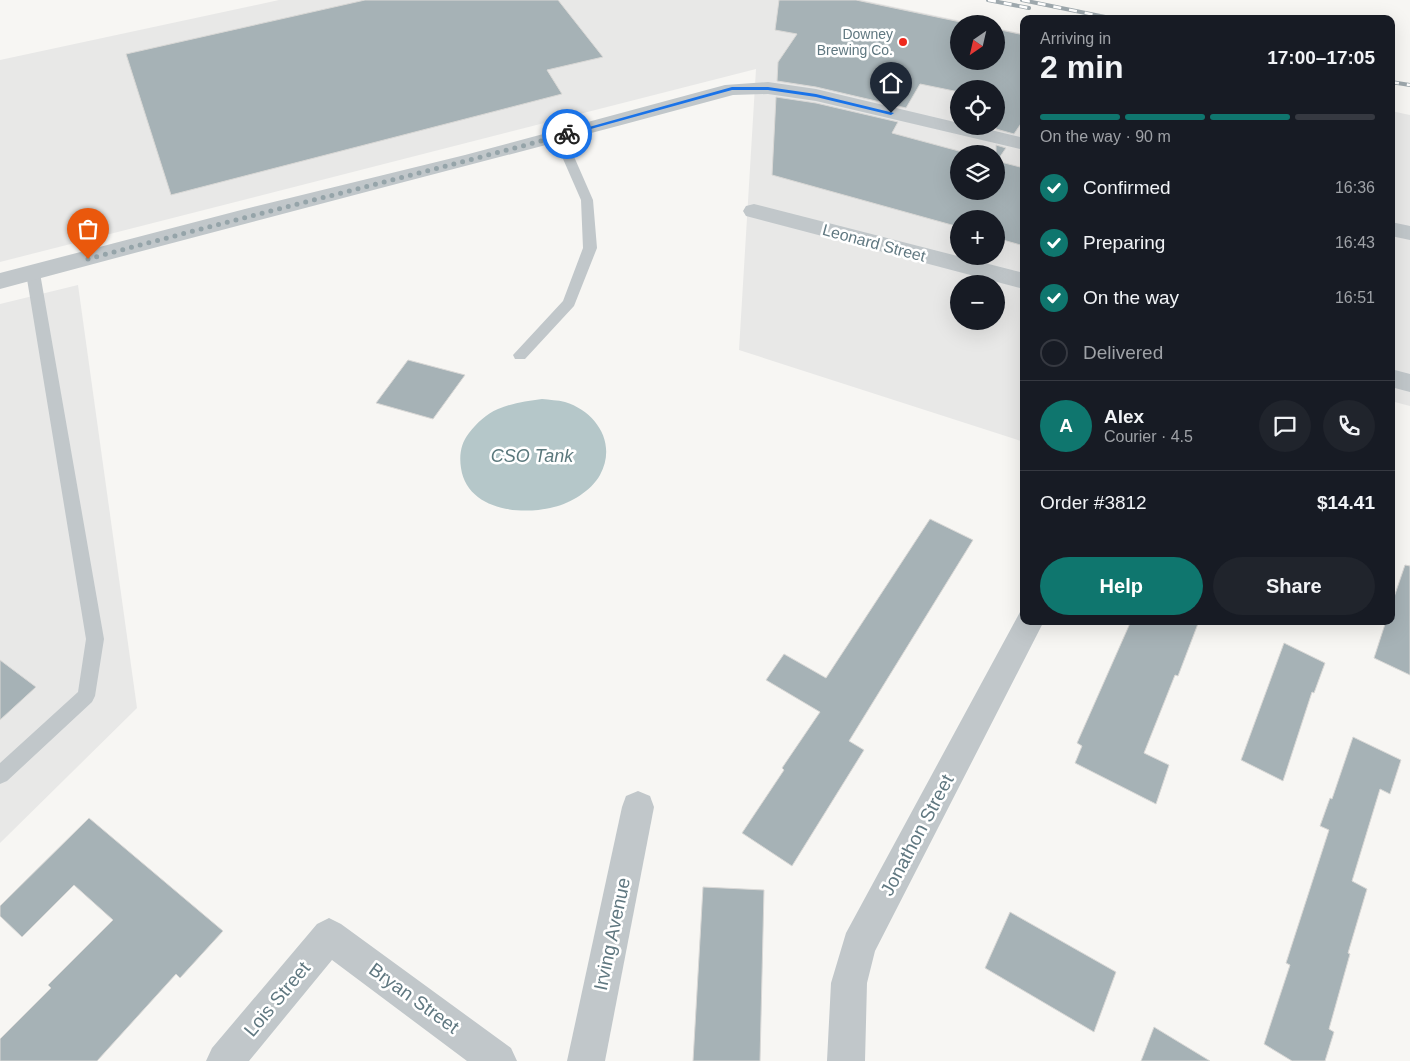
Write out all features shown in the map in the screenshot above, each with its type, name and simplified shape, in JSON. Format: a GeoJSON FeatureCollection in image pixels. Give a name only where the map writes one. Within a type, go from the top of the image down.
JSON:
{"type":"FeatureCollection","features":[{"type":"Feature","properties":{"kind":"street"},"geometry":{"type":"LineString","coordinates":[[0,281],[245,216],[471,160],[729,89],[768,88],[816,95],[1020,143]]}},
{"type":"Feature","properties":{"kind":"street","name":"Leonard Street"},"geometry":{"type":"LineString","coordinates":[[754,211],[1020,280]]}},
{"type":"Feature","properties":{"kind":"street"},"geometry":{"type":"LineString","coordinates":[[1395,230],[1410,233]]}},
{"type":"Feature","properties":{"kind":"street"},"geometry":{"type":"LineString","coordinates":[[1395,379],[1410,383]]}},
{"type":"Feature","properties":{"kind":"street","name":"Jonathon Street"},"geometry":{"type":"LineString","coordinates":[[846,1061],[849,983],[859,946],[1028,625]]}},
{"type":"Feature","properties":{"kind":"street","name":"Irving Avenue"},"geometry":{"type":"LineString","coordinates":[[586,1061],[638,807]]}},
{"type":"Feature","properties":{"kind":"street","name":"Lois Street"},"geometry":{"type":"LineString","coordinates":[[225,1061],[329,936]]}},
{"type":"Feature","properties":{"kind":"street","name":"Bryan Street"},"geometry":{"type":"LineString","coordinates":[[329,936],[498,1061]]}},
{"type":"Feature","properties":{"kind":"lane"},"geometry":{"type":"LineString","coordinates":[[520,354],[569,303],[590,248],[587,200],[559,136]]}},
{"type":"Feature","properties":{"kind":"lane"},"geometry":{"type":"LineString","coordinates":[[0,775],[86,696],[95,639],[33,273]]}},
{"type":"Feature","properties":{"kind":"shaded area"},"geometry":{"type":"Polygon","coordinates":[[[279,0],[862,0],[950,19],[950,70],[1005,70],[1005,30],[1020,33],[1020,441],[739,350],[758,36],[756,69],[0,262],[0,60],[279,0]]]}},
{"type":"Feature","properties":{"kind":"shaded area"},"geometry":{"type":"Polygon","coordinates":[[[1395,112],[1410,115],[1410,406],[1395,402],[1395,112]]]}},
{"type":"Feature","properties":{"kind":"shaded area"},"geometry":{"type":"Polygon","coordinates":[[[78,285],[137,708],[0,843],[0,304],[78,285]]]}},
{"type":"Feature","properties":{"kind":"water","name":"CSO Tank"},"geometry":{"type":"Polygon","coordinates":[[[542,399],[562,401],[586,413],[595,421],[605,441],[605,463],[600,475],[580,496],[567,503],[541,510],[512,510],[497,507],[484,501],[473,493],[465,482],[461,468],[461,449],[466,437],[479,422],[494,411],[525,401],[542,399]]]}},
{"type":"Feature","properties":{"kind":"building"},"geometry":{"type":"Polygon","coordinates":[[[365,0],[558,0],[603,57],[547,70],[562,94],[171,195],[126,54],[365,0]]]}},
{"type":"Feature","properties":{"kind":"building"},"geometry":{"type":"Polygon","coordinates":[[[779,0],[856,0],[950,20],[950,70],[1005,70],[1005,31],[1020,34],[1020,125],[1014,134],[1005,132],[1005,80],[950,80],[950,90],[920,84],[906,108],[816,87],[777,81],[778,62],[797,34],[775,30],[779,0]]]}},
{"type":"Feature","properties":{"kind":"building"},"geometry":{"type":"Polygon","coordinates":[[[776,97],[816,103],[898,122],[892,133],[950,149],[950,200],[1005,200],[1005,163],[1020,167],[1020,245],[1005,241],[1005,210],[950,210],[950,224],[772,175],[776,97]]]}},
{"type":"Feature","properties":{"kind":"building"},"geometry":{"type":"Polygon","coordinates":[[[408,360],[465,375],[433,419],[376,403],[408,360]]]}},
{"type":"Feature","properties":{"kind":"building"},"geometry":{"type":"Polygon","coordinates":[[[930,519],[973,540],[849,741],[864,750],[792,866],[742,833],[784,770],[782,768],[820,712],[766,680],[784,654],[826,678],[930,519]]]}},
{"type":"Feature","properties":{"kind":"building"},"geometry":{"type":"Polygon","coordinates":[[[1405,565],[1410,566],[1410,675],[1374,658],[1385,625],[1395,625],[1395,594],[1405,565]]]}},
{"type":"Feature","properties":{"kind":"building"},"geometry":{"type":"Polygon","coordinates":[[[1129,625],[1197,625],[1178,676],[1175,675],[1144,753],[1169,765],[1156,804],[1075,763],[1082,746],[1077,743],[1129,625]]]}},
{"type":"Feature","properties":{"kind":"building"},"geometry":{"type":"Polygon","coordinates":[[[1284,643],[1325,663],[1314,693],[1312,692],[1283,781],[1241,760],[1284,643]]]}},
{"type":"Feature","properties":{"kind":"building"},"geometry":{"type":"Polygon","coordinates":[[[0,660],[36,687],[0,720],[0,660]]]}},
{"type":"Feature","properties":{"kind":"building"},"geometry":{"type":"Polygon","coordinates":[[[1353,737],[1401,760],[1390,794],[1380,789],[1352,881],[1367,889],[1348,953],[1350,954],[1329,1029],[1334,1032],[1325,1061],[1292,1061],[1264,1044],[1290,965],[1286,963],[1329,830],[1320,826],[1330,798],[1332,799],[1353,737]]]}},
{"type":"Feature","properties":{"kind":"building"},"geometry":{"type":"Polygon","coordinates":[[[89,818],[223,931],[180,978],[176,974],[97,1061],[0,1061],[0,1039],[51,988],[48,985],[113,920],[74,885],[22,937],[0,916],[0,906],[89,818]]]}},
{"type":"Feature","properties":{"kind":"building"},"geometry":{"type":"Polygon","coordinates":[[[703,887],[764,890],[760,1061],[693,1061],[703,887]]]}},
{"type":"Feature","properties":{"kind":"building"},"geometry":{"type":"Polygon","coordinates":[[[1010,912],[1116,972],[1094,1032],[985,968],[1010,912]]]}},
{"type":"Feature","properties":{"kind":"building"},"geometry":{"type":"Polygon","coordinates":[[[1154,1027],[1210,1061],[1141,1061],[1154,1027]]]}},
{"type":"Feature","properties":{"kind":"railway"},"geometry":{"type":"LineString","coordinates":[[988,0],[1029,8]]}},
{"type":"Feature","properties":{"kind":"railway"},"geometry":{"type":"LineString","coordinates":[[1022,0],[1095,15]]}},
{"type":"Feature","properties":{"kind":"railway"},"geometry":{"type":"LineString","coordinates":[[1395,83],[1410,85]]}},
{"type":"Feature","properties":{"kind":"way so far"},"geometry":{"type":"LineString","coordinates":[[88,259],[245,216],[471,160],[567,134]]}},
{"type":"Feature","properties":{"kind":"place","name":"Downey Brewing Co."},"geometry":{"type":"Point","coordinates":[903,42]}},
{"type":"Feature","properties":{"kind":"route"},"geometry":{"type":"LineString","coordinates":[[567,134],[732,89],[768,88],[816,95],[891,113]]}}]}
